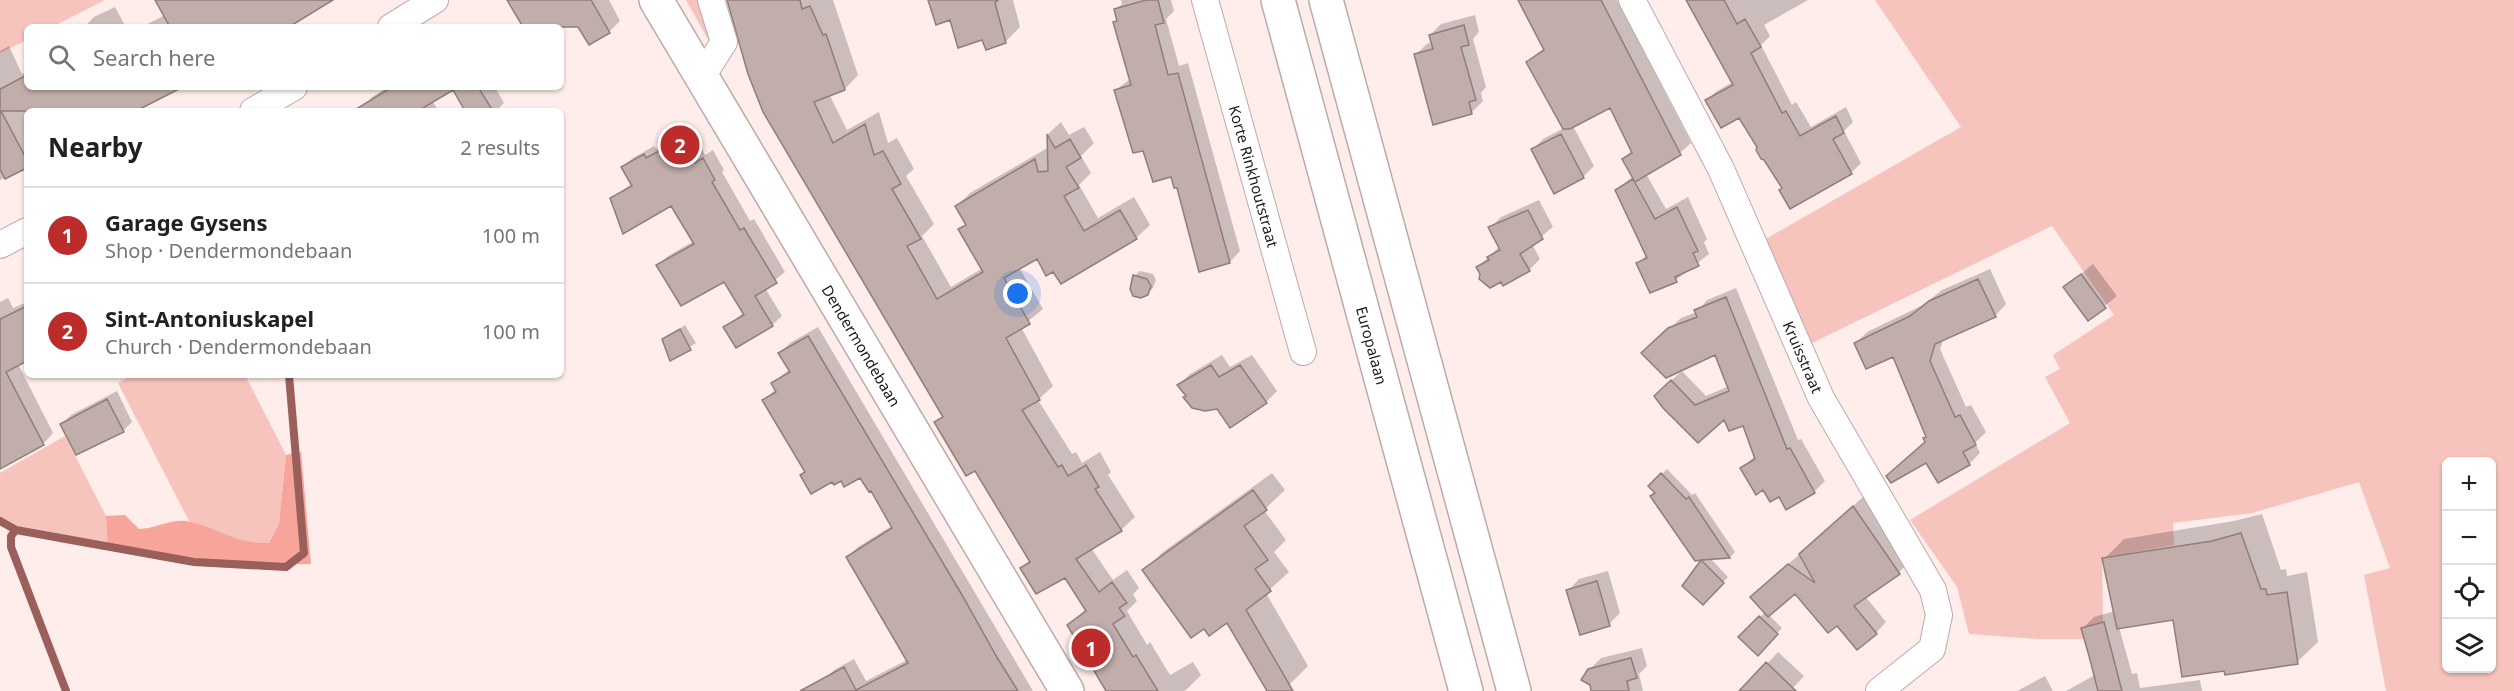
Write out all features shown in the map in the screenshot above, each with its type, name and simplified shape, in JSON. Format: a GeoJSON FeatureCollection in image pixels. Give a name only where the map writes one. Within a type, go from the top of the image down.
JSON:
{"type":"FeatureCollection","features":[{"type":"Feature","properties":{"kind":"main road","name":"Dendermondebaan"},"geometry":{"type":"LineString","coordinates":[[656,0],[703,75],[1067,691]]}},
{"type":"Feature","properties":{"kind":"main road","name":"Europalaan"},"geometry":{"type":"LineString","coordinates":[[1278,0],[1466,691]]}},
{"type":"Feature","properties":{"kind":"main road"},"geometry":{"type":"LineString","coordinates":[[1326,0],[1514,691]]}},
{"type":"Feature","properties":{"kind":"street"},"geometry":{"type":"LineString","coordinates":[[396,24],[435,0]]}},
{"type":"Feature","properties":{"kind":"street"},"geometry":{"type":"LineString","coordinates":[[703,75],[724,42],[711,0]]}},
{"type":"Feature","properties":{"kind":"street","name":"Korte Rinkhoutstraat"},"geometry":{"type":"LineString","coordinates":[[1205,0],[1303,352]]}},
{"type":"Feature","properties":{"kind":"street","name":"Kruisstraat"},"geometry":{"type":"LineString","coordinates":[[1632,0],[1721,169],[1821,399],[1934,590],[1939,615],[1932,649],[1879,691]]}},
{"type":"Feature","properties":{"kind":"street"},"geometry":{"type":"LineString","coordinates":[[258,108],[289,90]]}},
{"type":"Feature","properties":{"kind":"street"},"geometry":{"type":"LineString","coordinates":[[0,245],[24,233]]}},
{"type":"Feature","properties":{"kind":"shaded area"},"geometry":{"type":"Polygon","coordinates":[[[0,0],[105,0],[58,24],[24,24],[24,41],[0,53],[0,0]]]}},
{"type":"Feature","properties":{"kind":"shaded area"},"geometry":{"type":"Polygon","coordinates":[[[686,0],[699,0],[714,50],[686,0]]]}},
{"type":"Feature","properties":{"kind":"shaded area"},"geometry":{"type":"Polygon","coordinates":[[[1875,0],[2514,0],[2514,691],[2386,691],[2364,575],[2390,568],[2359,482],[2252,513],[2173,523],[2174,545],[2102,558],[2103,622],[2082,628],[2083,639],[2038,639],[1969,634],[1957,587],[1910,520],[2070,423],[2045,377],[2060,369],[2053,355],[2114,315],[2052,226],[1810,344],[1764,240],[1961,127],[1875,0]]]}},
{"type":"Feature","properties":{"kind":"shaded area"},"geometry":{"type":"Polygon","coordinates":[[[127,378],[247,378],[286,455],[279,524],[269,543],[251,543],[224,536],[189,521],[118,383],[127,378]]]}},
{"type":"Feature","properties":{"kind":"shaded area"},"geometry":{"type":"Polygon","coordinates":[[[65,436],[106,516],[108,550],[63,543],[0,520],[0,473],[65,436]]]}},
{"type":"Feature","properties":{"kind":"shaded area"},"geometry":{"type":"Polygon","coordinates":[[[301,452],[311,564],[196,566],[108,550],[106,516],[125,515],[139,529],[185,521],[246,541],[269,543],[279,524],[286,455],[301,452]]]}},
{"type":"Feature","properties":{"kind":"building"},"geometry":{"type":"Polygon","coordinates":[[[155,0],[333,0],[294,24],[168,24],[155,0]]]}},
{"type":"Feature","properties":{"kind":"building"},"geometry":{"type":"Polygon","coordinates":[[[507,0],[591,0],[610,33],[589,45],[578,27],[564,27],[564,24],[521,24],[507,0]]]}},
{"type":"Feature","properties":{"kind":"building"},"geometry":{"type":"Polygon","coordinates":[[[727,0],[800,0],[802,9],[810,6],[823,35],[826,34],[845,90],[814,102],[833,143],[865,124],[874,155],[883,151],[901,184],[892,189],[921,239],[907,246],[937,299],[983,272],[958,229],[966,225],[955,206],[1035,159],[1038,172],[1048,171],[1047,134],[1055,148],[1070,139],[1081,158],[1066,167],[1079,188],[1064,196],[1084,231],[1120,210],[1137,239],[1061,284],[1053,272],[1046,276],[1037,259],[1004,278],[1030,324],[1006,338],[1040,400],[1022,410],[1058,467],[1062,465],[1068,476],[1086,465],[1099,487],[1095,489],[1122,531],[1076,559],[1099,592],[1112,582],[1127,603],[1119,608],[1125,616],[1113,624],[1133,657],[1136,655],[1158,691],[1106,691],[1067,625],[1086,611],[1065,578],[1036,594],[1020,568],[1030,562],[975,471],[966,476],[934,422],[943,417],[763,112],[748,74],[727,0]]]}},
{"type":"Feature","properties":{"kind":"building"},"geometry":{"type":"Polygon","coordinates":[[[928,0],[998,0],[995,3],[1006,43],[986,50],[982,40],[958,48],[950,20],[936,25],[928,0]]]}},
{"type":"Feature","properties":{"kind":"building"},"geometry":{"type":"Polygon","coordinates":[[[1146,0],[1158,0],[1164,23],[1155,25],[1168,75],[1178,73],[1230,263],[1199,272],[1177,188],[1174,188],[1171,177],[1153,182],[1143,151],[1133,153],[1114,90],[1131,85],[1113,22],[1117,21],[1114,9],[1146,0]]]}},
{"type":"Feature","properties":{"kind":"building"},"geometry":{"type":"Polygon","coordinates":[[[1518,0],[1601,0],[1681,155],[1635,182],[1622,159],[1632,153],[1610,108],[1570,129],[1563,129],[1526,62],[1544,50],[1518,0]]]}},
{"type":"Feature","properties":{"kind":"building"},"geometry":{"type":"Polygon","coordinates":[[[1686,0],[1724,0],[1737,24],[1745,19],[1761,47],[1751,53],[1782,113],[1786,111],[1800,136],[1836,116],[1844,133],[1833,139],[1852,174],[1790,209],[1779,190],[1782,188],[1764,160],[1761,159],[1756,150],[1757,147],[1739,118],[1721,128],[1705,100],[1733,85],[1686,0]]]}},
{"type":"Feature","properties":{"kind":"building"},"geometry":{"type":"Polygon","coordinates":[[[1464,25],[1469,45],[1461,47],[1476,100],[1469,102],[1472,114],[1433,125],[1414,54],[1433,49],[1429,35],[1464,25]]]}},
{"type":"Feature","properties":{"kind":"building"},"geometry":{"type":"Polygon","coordinates":[[[24,77],[24,90],[177,90],[142,108],[24,108],[24,111],[1,111],[24,154],[24,170],[5,179],[0,169],[0,89],[24,77]]]}},
{"type":"Feature","properties":{"kind":"building"},"geometry":{"type":"Polygon","coordinates":[[[387,90],[453,90],[423,108],[358,108],[387,90]]]}},
{"type":"Feature","properties":{"kind":"building"},"geometry":{"type":"Polygon","coordinates":[[[453,90],[480,90],[491,108],[463,108],[453,90]]]}},
{"type":"Feature","properties":{"kind":"building"},"geometry":{"type":"Polygon","coordinates":[[[1561,134],[1584,178],[1554,194],[1531,149],[1561,134]]]}},
{"type":"Feature","properties":{"kind":"building"},"geometry":{"type":"Polygon","coordinates":[[[682,139],[695,163],[703,158],[715,180],[712,182],[740,230],[744,228],[777,283],[755,296],[773,326],[736,348],[723,327],[744,315],[724,282],[681,306],[656,265],[694,244],[671,206],[623,234],[610,198],[632,186],[621,167],[644,154],[646,158],[682,139]]]}},
{"type":"Feature","properties":{"kind":"building"},"geometry":{"type":"Polygon","coordinates":[[[1633,179],[1655,219],[1677,207],[1698,251],[1693,253],[1699,266],[1675,277],[1677,282],[1650,293],[1636,263],[1647,258],[1615,190],[1633,179]]]}},
{"type":"Feature","properties":{"kind":"building"},"geometry":{"type":"Polygon","coordinates":[[[1528,210],[1543,239],[1520,254],[1530,271],[1503,286],[1501,282],[1490,288],[1479,279],[1480,274],[1476,267],[1489,260],[1487,257],[1500,250],[1488,227],[1528,210]]]}},
{"type":"Feature","properties":{"kind":"building"},"geometry":{"type":"Polygon","coordinates":[[[2081,274],[2106,308],[2088,321],[2063,287],[2081,274]]]}},
{"type":"Feature","properties":{"kind":"building"},"geometry":{"type":"Polygon","coordinates":[[[1133,275],[1147,279],[1151,286],[1148,295],[1141,298],[1133,296],[1130,289],[1133,275]]]}},
{"type":"Feature","properties":{"kind":"building"},"geometry":{"type":"Polygon","coordinates":[[[1978,279],[1996,317],[1935,344],[1930,361],[1955,417],[1960,415],[1976,445],[1963,452],[1970,465],[1938,483],[1926,463],[1891,483],[1886,476],[1925,442],[1923,438],[1926,437],[1893,357],[1866,369],[1854,343],[1910,316],[1929,301],[1978,279]]]}},
{"type":"Feature","properties":{"kind":"building"},"geometry":{"type":"Polygon","coordinates":[[[1726,297],[1787,449],[1790,448],[1815,493],[1786,510],[1779,497],[1770,502],[1763,490],[1756,495],[1740,468],[1755,459],[1743,426],[1729,431],[1724,420],[1698,443],[1654,396],[1671,380],[1695,405],[1729,391],[1715,355],[1666,378],[1641,353],[1668,328],[1697,317],[1694,310],[1726,297]]]}},
{"type":"Feature","properties":{"kind":"building"},"geometry":{"type":"Polygon","coordinates":[[[24,307],[24,363],[6,372],[44,445],[0,469],[0,319],[24,307]]]}},
{"type":"Feature","properties":{"kind":"building"},"geometry":{"type":"Polygon","coordinates":[[[680,329],[691,350],[670,361],[662,339],[680,329]]]}},
{"type":"Feature","properties":{"kind":"building"},"geometry":{"type":"Polygon","coordinates":[[[808,336],[1018,691],[800,691],[844,667],[856,690],[908,663],[846,557],[892,528],[871,491],[869,492],[860,478],[844,487],[841,481],[834,485],[832,482],[811,494],[800,475],[805,472],[762,400],[776,392],[771,383],[790,372],[778,353],[808,336]]]}},
{"type":"Feature","properties":{"kind":"building"},"geometry":{"type":"Polygon","coordinates":[[[1211,365],[1219,377],[1240,365],[1267,403],[1230,428],[1217,409],[1205,411],[1192,408],[1177,385],[1211,365]]]}},
{"type":"Feature","properties":{"kind":"building"},"geometry":{"type":"Polygon","coordinates":[[[107,399],[124,432],[76,455],[60,424],[107,399]]]}},
{"type":"Feature","properties":{"kind":"building"},"geometry":{"type":"Polygon","coordinates":[[[1661,473],[1686,499],[1689,497],[1730,558],[1695,561],[1650,496],[1655,493],[1648,486],[1661,473]]]}},
{"type":"Feature","properties":{"kind":"building"},"geometry":{"type":"Polygon","coordinates":[[[1253,490],[1267,510],[1244,526],[1268,560],[1255,569],[1271,591],[1246,610],[1293,691],[1267,691],[1227,623],[1209,636],[1204,629],[1191,638],[1142,570],[1253,490]]]}},
{"type":"Feature","properties":{"kind":"building"},"geometry":{"type":"Polygon","coordinates":[[[1853,506],[1900,574],[1854,606],[1877,634],[1857,650],[1837,626],[1828,633],[1795,594],[1768,617],[1750,597],[1788,564],[1815,583],[1799,554],[1853,506]]]}},
{"type":"Feature","properties":{"kind":"building"},"geometry":{"type":"Polygon","coordinates":[[[2241,533],[2261,589],[2266,589],[2267,595],[2287,592],[2298,664],[2225,675],[2224,671],[2182,677],[2173,620],[2117,629],[2102,558],[2212,541],[2241,533]]]}},
{"type":"Feature","properties":{"kind":"building"},"geometry":{"type":"Polygon","coordinates":[[[1701,560],[1724,583],[1703,605],[1682,586],[1701,560]]]}},
{"type":"Feature","properties":{"kind":"building"},"geometry":{"type":"Polygon","coordinates":[[[1597,581],[1610,626],[1580,635],[1566,590],[1597,581]]]}},
{"type":"Feature","properties":{"kind":"building"},"geometry":{"type":"Polygon","coordinates":[[[1759,616],[1778,634],[1758,656],[1738,637],[1759,616]]]}},
{"type":"Feature","properties":{"kind":"building"},"geometry":{"type":"Polygon","coordinates":[[[2104,622],[2122,691],[2098,691],[2081,628],[2104,622]]]}},
{"type":"Feature","properties":{"kind":"building"},"geometry":{"type":"Polygon","coordinates":[[[1631,658],[1637,678],[1627,681],[1629,691],[1591,691],[1590,685],[1581,680],[1588,669],[1631,658]]]}},
{"type":"Feature","properties":{"kind":"building"},"geometry":{"type":"Polygon","coordinates":[[[1766,662],[1796,691],[1739,691],[1766,662]]]}},
{"type":"Feature","properties":{"kind":"waterway"},"geometry":{"type":"LineString","coordinates":[[66,691],[11,547],[11,536],[16,530],[194,562],[286,567],[304,553],[289,378]]}},
{"type":"Feature","properties":{"kind":"waterway"},"geometry":{"type":"LineString","coordinates":[[0,521],[16,530]]}},
{"type":"Feature","properties":{"kind":"place","name":"Sint-Antoniuskapel"},"geometry":{"type":"Point","coordinates":[680,145]}},
{"type":"Feature","properties":{"kind":"place","name":"Garage Gysens"},"geometry":{"type":"Point","coordinates":[1091,648]}}]}
